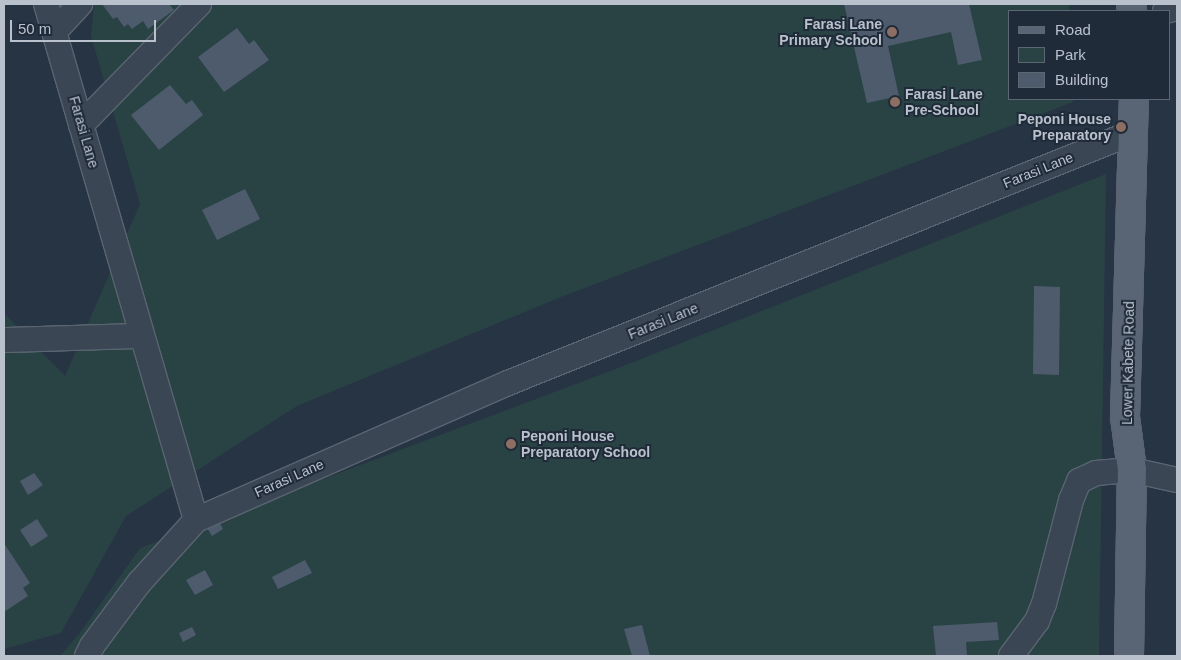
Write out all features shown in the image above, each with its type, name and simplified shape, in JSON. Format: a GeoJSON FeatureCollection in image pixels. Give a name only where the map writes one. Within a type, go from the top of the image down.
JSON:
{"type":"FeatureCollection","features":[{"type":"Feature","properties":{"kind":"main road","name":"Lower Kabete Road"},"geometry":{"type":"LineString","coordinates":[[1129,656],[1132,470],[1125,417],[1134,100]]}},
{"type":"Feature","properties":{"kind":"street","name":"Farasi Lane"},"geometry":{"type":"LineString","coordinates":[[46,4],[196,520]]}},
{"type":"Feature","properties":{"kind":"street"},"geometry":{"type":"LineString","coordinates":[[55,31],[80,4]]}},
{"type":"Feature","properties":{"kind":"street"},"geometry":{"type":"LineString","coordinates":[[81,125],[199,4]]}},
{"type":"Feature","properties":{"kind":"street","name":"Farasi Lane"},"geometry":{"type":"LineString","coordinates":[[87,656],[92,646],[139,583],[196,520],[508,383],[1134,132]]}},
{"type":"Feature","properties":{"kind":"street"},"geometry":{"type":"LineString","coordinates":[[4,340],[141,336]]}},
{"type":"Feature","properties":{"kind":"street"},"geometry":{"type":"LineString","coordinates":[[1011,656],[1037,621],[1044,604],[1071,500],[1079,481],[1096,473],[1132,470],[1177,480]]}},
{"type":"Feature","properties":{"kind":"green space"},"geometry":{"type":"Polygon","coordinates":[[[94,4],[1069,4],[1069,10],[1008,10],[1008,100],[1073,100],[1073,102],[561,297],[297,406],[126,516],[61,633],[4,649],[4,313],[65,376],[140,204],[91,36],[94,4]]]}},
{"type":"Feature","properties":{"kind":"green space"},"geometry":{"type":"Polygon","coordinates":[[[1106,174],[1099,656],[60,656],[82,630],[140,548],[621,367],[1106,174]]]}},
{"type":"Feature","properties":{"kind":"building"},"geometry":{"type":"Polygon","coordinates":[[[102,4],[169,4],[174,10],[148,29],[143,21],[132,29],[128,24],[124,27],[117,17],[113,19],[102,4]]]}},
{"type":"Feature","properties":{"kind":"building"},"geometry":{"type":"Polygon","coordinates":[[[844,4],[969,4],[982,60],[958,65],[951,32],[888,46],[899,96],[867,103],[844,4]]]}},
{"type":"Feature","properties":{"kind":"building"},"geometry":{"type":"Polygon","coordinates":[[[237,28],[249,44],[254,40],[269,60],[224,92],[198,57],[237,28]]]}},
{"type":"Feature","properties":{"kind":"building"},"geometry":{"type":"Polygon","coordinates":[[[170,85],[186,104],[192,100],[203,115],[159,150],[131,115],[170,85]]]}},
{"type":"Feature","properties":{"kind":"building"},"geometry":{"type":"Polygon","coordinates":[[[245,189],[260,219],[217,240],[202,210],[245,189]]]}},
{"type":"Feature","properties":{"kind":"building"},"geometry":{"type":"Polygon","coordinates":[[[1034,286],[1060,287],[1059,375],[1033,374],[1034,286]]]}},
{"type":"Feature","properties":{"kind":"building"},"geometry":{"type":"Polygon","coordinates":[[[34,473],[43,485],[28,495],[20,481],[34,473]]]}},
{"type":"Feature","properties":{"kind":"building"},"geometry":{"type":"Polygon","coordinates":[[[37,519],[48,536],[31,547],[20,530],[37,519]]]}},
{"type":"Feature","properties":{"kind":"building"},"geometry":{"type":"Polygon","coordinates":[[[218,520],[223,529],[212,536],[206,526],[218,520]]]}},
{"type":"Feature","properties":{"kind":"building"},"geometry":{"type":"Polygon","coordinates":[[[4,543],[30,583],[23,588],[28,596],[4,612],[4,543]]]}},
{"type":"Feature","properties":{"kind":"building"},"geometry":{"type":"Polygon","coordinates":[[[305,560],[312,573],[278,589],[272,577],[305,560]]]}},
{"type":"Feature","properties":{"kind":"building"},"geometry":{"type":"Polygon","coordinates":[[[205,570],[213,585],[195,595],[186,580],[205,570]]]}},
{"type":"Feature","properties":{"kind":"building"},"geometry":{"type":"Polygon","coordinates":[[[997,622],[999,640],[966,642],[967,656],[936,656],[933,626],[997,622]]]}},
{"type":"Feature","properties":{"kind":"building"},"geometry":{"type":"Polygon","coordinates":[[[642,625],[650,656],[632,656],[624,629],[642,625]]]}},
{"type":"Feature","properties":{"kind":"building"},"geometry":{"type":"Polygon","coordinates":[[[192,627],[196,635],[183,642],[179,633],[192,627]]]}},
{"type":"Feature","properties":{"kind":"place","name":"Farasi Lane Primary School"},"geometry":{"type":"Point","coordinates":[892,32]}},
{"type":"Feature","properties":{"kind":"place","name":"Farasi Lane Pre-School"},"geometry":{"type":"Point","coordinates":[895,102]}},
{"type":"Feature","properties":{"kind":"place","name":"Peponi House Preparatory"},"geometry":{"type":"Point","coordinates":[1121,127]}},
{"type":"Feature","properties":{"kind":"place","name":"Peponi House Preparatory School"},"geometry":{"type":"Point","coordinates":[511,444]}}]}
